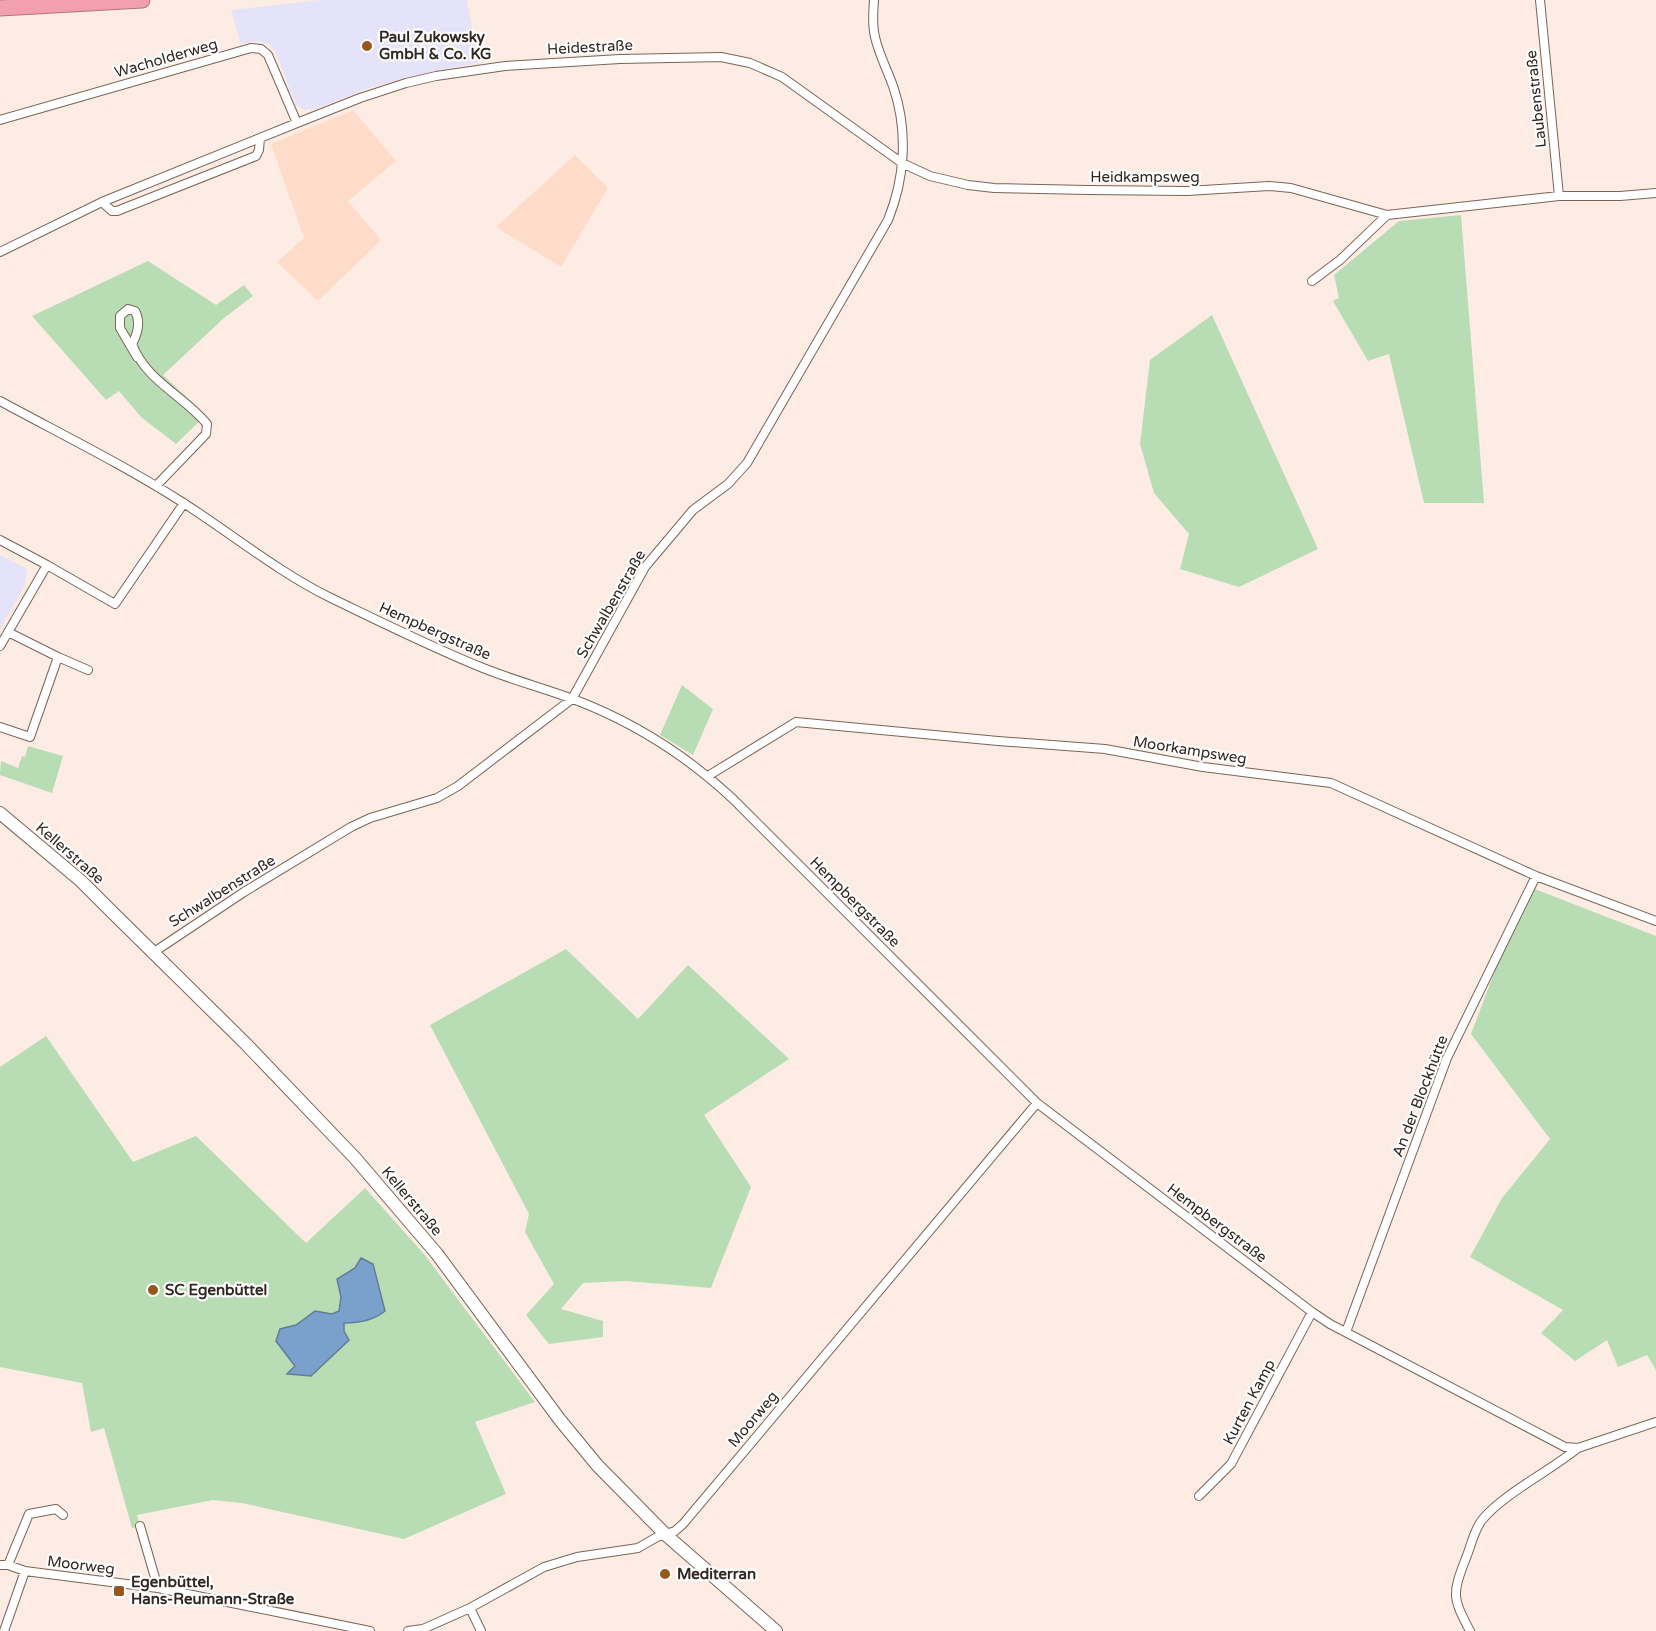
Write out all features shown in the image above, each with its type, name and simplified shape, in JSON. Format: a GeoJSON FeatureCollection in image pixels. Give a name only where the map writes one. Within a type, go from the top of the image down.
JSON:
{"type":"FeatureCollection","features":[{"type":"Feature","properties":{"kind":"highway"},"geometry":{"type":"LineString","coordinates":[[0,8],[142,0]]}},
{"type":"Feature","properties":{"kind":"main road","name":"Kellerstraße"},"geometry":{"type":"LineString","coordinates":[[0,813],[81,881],[154,952],[374,1178],[437,1254],[560,1420],[614,1483],[666,1534],[776,1631]]}},
{"type":"Feature","properties":{"kind":"street","name":"Schwalbenstraße"},"geometry":{"type":"LineString","coordinates":[[154,952],[244,892],[351,827],[370,818],[437,798],[458,786],[572,699],[645,567],[693,510],[728,484],[747,463],[888,220],[901,183],[900,114],[875,36],[874,0]]}},
{"type":"Feature","properties":{"kind":"street","name":"Laubenstraße"},"geometry":{"type":"LineString","coordinates":[[1540,0],[1559,196]]}},
{"type":"Feature","properties":{"kind":"street","name":"Wacholderweg"},"geometry":{"type":"LineString","coordinates":[[0,120],[251,48],[261,49],[268,55],[297,123]]}},
{"type":"Feature","properties":{"kind":"street","name":"Heidestraße"},"geometry":{"type":"LineString","coordinates":[[0,252],[102,202],[360,98],[436,76],[505,66],[620,58],[721,57],[750,63],[782,77],[902,163]]}},
{"type":"Feature","properties":{"kind":"street"},"geometry":{"type":"LineString","coordinates":[[102,202],[112,211],[117,212],[256,156],[260,150],[260,138]]}},
{"type":"Feature","properties":{"kind":"street","name":"Heidkampsweg"},"geometry":{"type":"LineString","coordinates":[[902,163],[949,182],[994,188],[1188,191],[1269,186],[1291,188],[1388,216],[1559,196],[1620,196],[1656,193]]}},
{"type":"Feature","properties":{"kind":"street"},"geometry":{"type":"LineString","coordinates":[[1312,281],[1340,260],[1388,216]]}},
{"type":"Feature","properties":{"kind":"street"},"geometry":{"type":"LineString","coordinates":[[137,357],[132,344],[138,332],[138,317],[135,310],[128,309],[120,316],[120,328],[137,357],[144,368],[207,424],[206,435],[156,486]]}},
{"type":"Feature","properties":{"kind":"street","name":"Hempbergstraße"},"geometry":{"type":"LineString","coordinates":[[0,401],[156,486],[267,561],[329,597],[481,667],[572,699],[652,736],[708,776],[1037,1103],[1312,1312],[1545,1437],[1565,1447],[1578,1448]]}},
{"type":"Feature","properties":{"kind":"street"},"geometry":{"type":"LineString","coordinates":[[0,540],[115,604],[184,503]]}},
{"type":"Feature","properties":{"kind":"street"},"geometry":{"type":"LineString","coordinates":[[0,646],[47,565]]}},
{"type":"Feature","properties":{"kind":"street"},"geometry":{"type":"LineString","coordinates":[[8,632],[88,670]]}},
{"type":"Feature","properties":{"kind":"street"},"geometry":{"type":"LineString","coordinates":[[0,727],[30,737],[58,657]]}},
{"type":"Feature","properties":{"kind":"street","name":"Moorkampsweg"},"geometry":{"type":"LineString","coordinates":[[708,776],[796,722],[1105,749],[1203,767],[1331,783],[1536,876],[1656,921]]}},
{"type":"Feature","properties":{"kind":"street","name":"An der Blockhütte"},"geometry":{"type":"LineString","coordinates":[[1346,1332],[1447,1058],[1536,876]]}},
{"type":"Feature","properties":{"kind":"street","name":"Moorweg"},"geometry":{"type":"LineString","coordinates":[[408,1631],[423,1629],[470,1608],[544,1567],[577,1557],[638,1548],[683,1524],[1037,1103]]}},
{"type":"Feature","properties":{"kind":"street","name":"Kurten Kamp"},"geometry":{"type":"LineString","coordinates":[[1199,1496],[1231,1464],[1312,1312]]}},
{"type":"Feature","properties":{"kind":"street"},"geometry":{"type":"LineString","coordinates":[[1470,1631],[1458,1609],[1454,1594],[1456,1582],[1480,1522],[1494,1506],[1578,1448],[1656,1422]]}},
{"type":"Feature","properties":{"kind":"street"},"geometry":{"type":"LineString","coordinates":[[4,1565],[29,1514],[56,1509],[63,1515]]}},
{"type":"Feature","properties":{"kind":"street"},"geometry":{"type":"LineString","coordinates":[[140,1526],[158,1588]]}},
{"type":"Feature","properties":{"kind":"street","name":"Moorweg"},"geometry":{"type":"LineString","coordinates":[[4,1565],[25,1571],[158,1588],[370,1631]]}},
{"type":"Feature","properties":{"kind":"street"},"geometry":{"type":"LineString","coordinates":[[4,1631],[25,1571]]}},
{"type":"Feature","properties":{"kind":"street"},"geometry":{"type":"LineString","coordinates":[[470,1608],[482,1631]]}},
{"type":"Feature","properties":{"kind":"shaded area"},"geometry":{"type":"Polygon","coordinates":[[[320,0],[467,0],[478,63],[368,88],[316,109],[305,110],[296,105],[275,51],[269,44],[258,41],[241,44],[231,10],[320,0]]]}},
{"type":"Feature","properties":{"kind":"shaded area"},"geometry":{"type":"Polygon","coordinates":[[[353,110],[396,161],[348,201],[381,240],[318,301],[277,262],[304,238],[271,144],[353,110]]]}},
{"type":"Feature","properties":{"kind":"shaded area"},"geometry":{"type":"Polygon","coordinates":[[[575,155],[608,188],[561,267],[496,227],[575,155]]]}},
{"type":"Feature","properties":{"kind":"shaded area"},"geometry":{"type":"Polygon","coordinates":[[[0,555],[27,569],[25,585],[0,629],[0,555]]]}},
{"type":"Feature","properties":{"kind":"green space"},"geometry":{"type":"Polygon","coordinates":[[[1461,215],[1484,503],[1424,503],[1389,354],[1368,361],[1333,301],[1339,298],[1334,275],[1399,221],[1461,215]]]}},
{"type":"Feature","properties":{"kind":"green space"},"geometry":{"type":"Polygon","coordinates":[[[148,261],[216,305],[244,285],[253,296],[224,318],[163,375],[206,415],[176,444],[141,417],[119,391],[106,400],[32,316],[148,261]]]}},
{"type":"Feature","properties":{"kind":"green space"},"geometry":{"type":"Polygon","coordinates":[[[1212,315],[1318,549],[1239,587],[1180,569],[1189,534],[1154,493],[1140,444],[1150,360],[1212,315]]]}},
{"type":"Feature","properties":{"kind":"green space"},"geometry":{"type":"Polygon","coordinates":[[[682,685],[713,709],[693,755],[660,735],[682,685]]]}},
{"type":"Feature","properties":{"kind":"green space"},"geometry":{"type":"Polygon","coordinates":[[[28,746],[63,756],[52,793],[0,775],[1,761],[18,768],[22,756],[25,757],[28,746]]]}},
{"type":"Feature","properties":{"kind":"green space"},"geometry":{"type":"Polygon","coordinates":[[[1527,886],[1656,936],[1656,1370],[1647,1355],[1618,1367],[1607,1340],[1575,1361],[1541,1333],[1563,1310],[1470,1257],[1502,1198],[1550,1139],[1471,1034],[1527,886]]]}},
{"type":"Feature","properties":{"kind":"green space"},"geometry":{"type":"Polygon","coordinates":[[[566,949],[638,1019],[688,965],[789,1059],[704,1115],[751,1187],[711,1288],[626,1281],[583,1283],[561,1309],[603,1321],[603,1337],[549,1344],[526,1315],[554,1284],[525,1232],[529,1214],[430,1025],[566,949]]]}},
{"type":"Feature","properties":{"kind":"green space","name":"SC Egenbüttel"},"geometry":{"type":"Polygon","coordinates":[[[46,1036],[133,1162],[196,1136],[306,1243],[365,1188],[424,1254],[535,1402],[475,1422],[506,1494],[404,1539],[242,1503],[213,1500],[137,1515],[140,1526],[132,1528],[104,1428],[91,1432],[82,1383],[0,1367],[0,1067],[46,1036]]]}},
{"type":"Feature","properties":{"kind":"water"},"geometry":{"type":"Polygon","coordinates":[[[361,1258],[373,1264],[385,1311],[366,1321],[344,1323],[344,1331],[349,1340],[311,1376],[287,1374],[295,1366],[276,1341],[280,1329],[296,1325],[315,1311],[332,1314],[339,1311],[341,1297],[337,1279],[355,1268],[361,1258]]]}},
{"type":"Feature","properties":{"kind":"place","name":"Paul Zukowsky GmbH & Co. KG"},"geometry":{"type":"Point","coordinates":[367,46]}},
{"type":"Feature","properties":{"kind":"place","name":"SC Egenbüttel"},"geometry":{"type":"Point","coordinates":[153,1290]}},
{"type":"Feature","properties":{"kind":"place","name":"Mediterran"},"geometry":{"type":"Point","coordinates":[665,1574]}},
{"type":"Feature","properties":{"kind":"place","name":"Egenbüttel, Hans-Reumann-Straße"},"geometry":{"type":"Point","coordinates":[119,1591]}}]}
